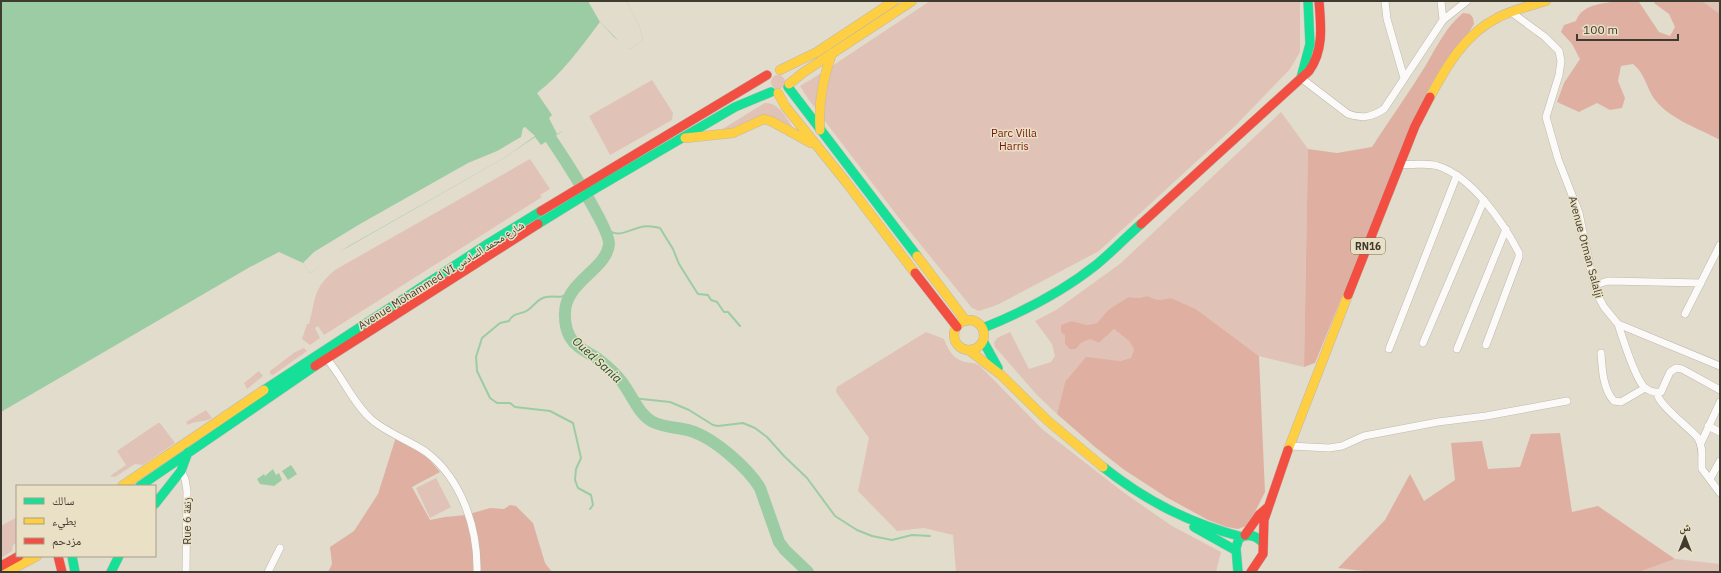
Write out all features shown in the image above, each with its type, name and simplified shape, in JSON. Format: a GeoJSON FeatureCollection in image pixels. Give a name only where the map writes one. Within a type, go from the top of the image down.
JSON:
{"type":"FeatureCollection","features":[{"type":"Feature","properties":{"kind":"main road"},"geometry":{"type":"LineString","coordinates":[[894,1],[817,52],[780,70],[772,70],[767,76],[766,86],[775,93],[846,182],[957,327]]}},
{"type":"Feature","properties":{"kind":"main road"},"geometry":{"type":"LineString","coordinates":[[775,93],[785,90],[804,72],[912,1]]}},
{"type":"Feature","properties":{"kind":"main road"},"geometry":{"type":"LineString","coordinates":[[1301,78],[1310,44],[1308,1]]}},
{"type":"Feature","properties":{"kind":"main road"},"geometry":{"type":"LineString","coordinates":[[983,328],[1042,302],[1096,265],[1313,67],[1318,58],[1321,32],[1319,1]]}},
{"type":"Feature","properties":{"kind":"main road","name":"RN16"},"geometry":{"type":"LineString","coordinates":[[1263,543],[1267,508],[1290,446],[1416,126],[1431,93],[1442,74],[1464,44],[1491,21],[1510,12],[1546,1]]}},
{"type":"Feature","properties":{"kind":"main road"},"geometry":{"type":"LineString","coordinates":[[820,130],[820,94],[824,76],[832,53]]}},
{"type":"Feature","properties":{"kind":"main road"},"geometry":{"type":"LineString","coordinates":[[780,70],[786,74],[789,86],[820,130],[966,321]]}},
{"type":"Feature","properties":{"kind":"main road","name":"Avenue Mohammed VI شارع محمد السادس"},"geometry":{"type":"LineString","coordinates":[[141,485],[326,358],[595,183],[767,76]]}},
{"type":"Feature","properties":{"kind":"main road","name":"Avenue Mohammed VI شارع محمد السادس"},"geometry":{"type":"LineString","coordinates":[[595,183],[679,139],[735,107],[775,93]]}},
{"type":"Feature","properties":{"kind":"main road"},"geometry":{"type":"LineString","coordinates":[[679,139],[733,133],[764,119],[771,121],[816,146]]}},
{"type":"Feature","properties":{"kind":"main road","name":"Avenue Mohammed VI شارع محمد السادس"},"geometry":{"type":"LineString","coordinates":[[123,485],[329,347],[490,243],[570,200]]}},
{"type":"Feature","properties":{"kind":"main road"},"geometry":{"type":"LineString","coordinates":[[970,350],[979,347],[983,341],[984,333],[983,328],[976,322],[966,321],[957,327],[954,334],[955,341],[960,347],[970,350],[1001,373],[1049,422],[1101,466],[1158,504],[1183,518],[1209,529],[1243,536],[1255,536],[1263,543],[1263,554],[1251,572]]}},
{"type":"Feature","properties":{"kind":"main road"},"geometry":{"type":"LineString","coordinates":[[983,341],[1001,373]]}},
{"type":"Feature","properties":{"kind":"main road"},"geometry":{"type":"LineString","coordinates":[[156,503],[181,471],[188,452]]}},
{"type":"Feature","properties":{"kind":"main road","name":"RN16"},"geometry":{"type":"LineString","coordinates":[[1243,536],[1259,515],[1267,508]]}},
{"type":"Feature","properties":{"kind":"main road"},"geometry":{"type":"LineString","coordinates":[[1183,518],[1212,539],[1235,553],[1241,561],[1249,564],[1259,560]]}},
{"type":"Feature","properties":{"kind":"main road"},"geometry":{"type":"LineString","coordinates":[[1238,572],[1238,562],[1235,553],[1237,542],[1243,536]]}},
{"type":"Feature","properties":{"kind":"main road"},"geometry":{"type":"LineString","coordinates":[[1,566],[17,557]]}},
{"type":"Feature","properties":{"kind":"main road"},"geometry":{"type":"LineString","coordinates":[[7,572],[36,557]]}},
{"type":"Feature","properties":{"kind":"main road"},"geometry":{"type":"LineString","coordinates":[[58,557],[62,572]]}},
{"type":"Feature","properties":{"kind":"main road"},"geometry":{"type":"LineString","coordinates":[[72,557],[75,572]]}},
{"type":"Feature","properties":{"kind":"main road"},"geometry":{"type":"LineString","coordinates":[[111,572],[119,557]]}},
{"type":"Feature","properties":{"kind":"street"},"geometry":{"type":"LineString","coordinates":[[1385,1],[1387,19],[1404,78]]}},
{"type":"Feature","properties":{"kind":"street"},"geometry":{"type":"LineString","coordinates":[[1441,1],[1443,20]]}},
{"type":"Feature","properties":{"kind":"street"},"geometry":{"type":"LineString","coordinates":[[1301,78],[1348,114],[1356,116],[1374,116],[1384,109],[1443,20],[1468,1]]}},
{"type":"Feature","properties":{"kind":"street","name":"Avenue Otman Salalji"},"geometry":{"type":"LineString","coordinates":[[1510,12],[1545,37],[1559,51],[1561,61],[1559,75],[1546,117],[1558,159],[1579,213],[1594,285],[1604,307],[1618,324],[1720,366]]}},
{"type":"Feature","properties":{"kind":"street"},"geometry":{"type":"LineString","coordinates":[[1401,164],[1437,165],[1457,175],[1484,200],[1506,229],[1519,256],[1486,345]]}},
{"type":"Feature","properties":{"kind":"street"},"geometry":{"type":"LineString","coordinates":[[1389,349],[1457,175]]}},
{"type":"Feature","properties":{"kind":"street"},"geometry":{"type":"LineString","coordinates":[[1423,343],[1484,200]]}},
{"type":"Feature","properties":{"kind":"street"},"geometry":{"type":"LineString","coordinates":[[1457,349],[1506,229]]}},
{"type":"Feature","properties":{"kind":"street"},"geometry":{"type":"LineString","coordinates":[[1685,314],[1720,245]]}},
{"type":"Feature","properties":{"kind":"street"},"geometry":{"type":"LineString","coordinates":[[1594,285],[1608,281],[1701,283]]}},
{"type":"Feature","properties":{"kind":"street"},"geometry":{"type":"LineString","coordinates":[[1618,324],[1626,349],[1645,388],[1657,393],[1667,407],[1695,435],[1701,444],[1703,457],[1702,469],[1720,493]]}},
{"type":"Feature","properties":{"kind":"street"},"geometry":{"type":"LineString","coordinates":[[1601,353],[1607,390],[1609,397],[1614,401],[1622,402],[1645,388]]}},
{"type":"Feature","properties":{"kind":"street"},"geometry":{"type":"LineString","coordinates":[[326,358],[361,409],[372,419],[427,453],[448,475],[463,501],[472,524],[476,543],[476,572]]}},
{"type":"Feature","properties":{"kind":"street"},"geometry":{"type":"LineString","coordinates":[[1657,393],[1661,392],[1670,372],[1676,368],[1682,369],[1720,390]]}},
{"type":"Feature","properties":{"kind":"street"},"geometry":{"type":"LineString","coordinates":[[1290,446],[1329,448],[1342,446],[1364,436],[1438,422],[1486,416],[1567,401]]}},
{"type":"Feature","properties":{"kind":"street"},"geometry":{"type":"LineString","coordinates":[[1701,444],[1720,402]]}},
{"type":"Feature","properties":{"kind":"street"},"geometry":{"type":"LineString","coordinates":[[1708,426],[1720,432]]}},
{"type":"Feature","properties":{"kind":"street"},"geometry":{"type":"LineString","coordinates":[[1710,479],[1720,461]]}},
{"type":"Feature","properties":{"kind":"street","name":"Rue 6 زنقة"},"geometry":{"type":"LineString","coordinates":[[181,471],[185,479],[186,491],[186,572]]}},
{"type":"Feature","properties":{"kind":"street"},"geometry":{"type":"LineString","coordinates":[[268,572],[280,548]]}},
{"type":"Feature","properties":{"kind":"green space","name":"Parc Villa Harris"},"geometry":{"type":"Polygon","coordinates":[[[930,1],[1300,1],[1300,52],[1290,69],[1235,126],[1099,251],[997,305],[979,311],[972,308],[899,218],[824,120],[824,91],[832,66],[930,1]]]}},
{"type":"Feature","properties":{"kind":"green space"},"geometry":{"type":"Polygon","coordinates":[[[1702,1],[1720,1],[1720,14],[1702,1]]]}},
{"type":"Feature","properties":{"kind":"green space"},"geometry":{"type":"Polygon","coordinates":[[[823,72],[816,109],[800,86],[823,72]]]}},
{"type":"Feature","properties":{"kind":"green space"},"geometry":{"type":"Polygon","coordinates":[[[778,75],[783,77],[785,82],[783,87],[778,89],[773,87],[771,82],[773,77],[778,75]]]}},
{"type":"Feature","properties":{"kind":"green space"},"geometry":{"type":"Polygon","coordinates":[[[652,80],[673,113],[672,120],[610,155],[589,116],[652,80]]]}},
{"type":"Feature","properties":{"kind":"green space"},"geometry":{"type":"Polygon","coordinates":[[[765,103],[770,103],[778,108],[794,129],[774,119],[716,133],[765,103]]]}},
{"type":"Feature","properties":{"kind":"green space"},"geometry":{"type":"Polygon","coordinates":[[[1281,112],[1308,149],[1304,367],[1259,356],[1196,309],[1171,298],[1158,300],[1147,296],[1139,298],[1128,297],[1108,310],[1097,323],[1087,325],[1072,321],[1067,324],[1065,344],[1076,349],[1081,343],[1090,339],[1099,343],[1114,329],[1129,341],[1134,349],[1131,358],[1120,361],[1104,360],[1065,382],[1057,414],[1037,395],[995,347],[994,343],[997,338],[1010,332],[1029,369],[1051,362],[1055,356],[1052,344],[1035,321],[1056,310],[1121,263],[1281,112]]]}},
{"type":"Feature","properties":{"kind":"green space"},"geometry":{"type":"Polygon","coordinates":[[[530,159],[550,189],[540,195],[542,197],[324,335],[318,326],[315,328],[320,338],[310,345],[302,339],[307,324],[309,324],[316,294],[323,282],[335,270],[530,159]]]}},
{"type":"Feature","properties":{"kind":"green space"},"geometry":{"type":"Polygon","coordinates":[[[926,332],[944,339],[947,347],[957,359],[980,366],[1042,429],[1123,492],[1172,526],[1221,552],[1216,572],[956,572],[953,535],[924,528],[897,531],[858,491],[869,438],[836,392],[837,387],[926,332]]]}},
{"type":"Feature","properties":{"kind":"green space"},"geometry":{"type":"Polygon","coordinates":[[[304,348],[307,351],[273,375],[270,374],[270,371],[295,352],[304,348]]]}},
{"type":"Feature","properties":{"kind":"green space"},"geometry":{"type":"Polygon","coordinates":[[[259,371],[263,376],[247,389],[244,383],[259,371]]]}},
{"type":"Feature","properties":{"kind":"green space"},"geometry":{"type":"Polygon","coordinates":[[[206,410],[212,418],[188,425],[186,422],[206,410]]]}},
{"type":"Feature","properties":{"kind":"green space"},"geometry":{"type":"Polygon","coordinates":[[[160,423],[175,443],[143,465],[135,464],[115,477],[110,476],[126,465],[117,451],[160,423]]]}},
{"type":"Feature","properties":{"kind":"green space"},"geometry":{"type":"Polygon","coordinates":[[[436,478],[451,507],[430,518],[416,488],[436,478]]]}},
{"type":"Feature","properties":{"kind":"green space"},"geometry":{"type":"Polygon","coordinates":[[[16,518],[16,544],[13,545],[12,551],[1,558],[1,526],[16,518]]]}},
{"type":"Feature","properties":{"kind":"green space"},"geometry":{"type":"Polygon","coordinates":[[[1675,559],[1720,564],[1720,572],[1639,572],[1675,559]]]}},
{"type":"Feature","properties":{"kind":"shaded area"},"geometry":{"type":"Polygon","coordinates":[[[1,1],[626,1],[639,25],[643,40],[630,49],[614,37],[600,22],[563,69],[537,93],[563,131],[541,145],[535,137],[504,158],[334,255],[310,273],[303,263],[279,252],[250,267],[1,412],[1,1]]]}},
{"type":"Feature","properties":{"kind":"shaded area"},"geometry":{"type":"Polygon","coordinates":[[[1617,1],[1639,2],[1659,32],[1670,36],[1675,27],[1669,14],[1654,3],[1656,1],[1702,1],[1720,14],[1720,140],[1677,119],[1662,108],[1650,92],[1641,73],[1633,64],[1621,66],[1618,81],[1625,98],[1622,108],[1610,110],[1597,103],[1579,112],[1557,102],[1564,83],[1580,59],[1572,44],[1561,32],[1564,25],[1576,21],[1579,15],[1587,8],[1617,1]]]}},
{"type":"Feature","properties":{"kind":"shaded area"},"geometry":{"type":"Polygon","coordinates":[[[1463,13],[1470,14],[1473,18],[1474,24],[1412,125],[1315,363],[1304,367],[1308,149],[1337,153],[1372,147],[1442,37],[1457,18],[1463,13]]]}},
{"type":"Feature","properties":{"kind":"shaded area"},"geometry":{"type":"Polygon","coordinates":[[[1147,296],[1158,300],[1171,298],[1196,309],[1259,356],[1265,492],[1250,522],[1246,526],[1238,529],[1227,527],[1208,520],[1166,497],[1123,469],[1057,414],[1065,382],[1086,357],[1120,361],[1131,358],[1134,349],[1129,341],[1114,329],[1099,343],[1090,339],[1081,343],[1076,349],[1070,349],[1065,344],[1065,335],[1061,332],[1061,325],[1072,321],[1087,325],[1097,323],[1108,310],[1128,297],[1139,298],[1147,296]]]}},
{"type":"Feature","properties":{"kind":"shaded area"},"geometry":{"type":"Polygon","coordinates":[[[1560,433],[1572,512],[1598,506],[1675,559],[1639,572],[1372,572],[1338,568],[1385,520],[1410,474],[1424,501],[1455,480],[1451,443],[1482,441],[1488,469],[1520,467],[1531,434],[1560,433]]]}},
{"type":"Feature","properties":{"kind":"shaded area"},"geometry":{"type":"Polygon","coordinates":[[[396,437],[426,456],[440,472],[412,487],[430,520],[466,515],[490,508],[504,509],[510,505],[516,506],[533,523],[545,563],[552,572],[328,572],[332,564],[330,547],[354,531],[378,494],[396,437]]]}},
{"type":"Feature","properties":{"kind":"shaded area"},"geometry":{"type":"Polygon","coordinates":[[[291,465],[297,474],[288,480],[282,471],[291,465]]]}},
{"type":"Feature","properties":{"kind":"shaded area"},"geometry":{"type":"Polygon","coordinates":[[[273,469],[276,475],[279,473],[282,480],[274,486],[260,484],[257,479],[264,474],[265,476],[273,469]]]}},
{"type":"Feature","properties":{"kind":"pier"},"geometry":{"type":"Polygon","coordinates":[[[588,1],[626,1],[639,25],[643,40],[630,49],[624,46],[600,22],[588,1]]]}},
{"type":"Feature","properties":{"kind":"pier"},"geometry":{"type":"Polygon","coordinates":[[[553,114],[562,126],[563,131],[557,134],[549,118],[553,114]]]}},
{"type":"Feature","properties":{"kind":"pier"},"geometry":{"type":"Polygon","coordinates":[[[525,127],[535,136],[504,158],[347,247],[310,273],[303,263],[314,252],[360,224],[468,163],[497,151],[521,137],[523,128],[525,127]]]}},
{"type":"Feature","properties":{"kind":"waterway","name":"Oued Sania"},"geometry":{"type":"LineString","coordinates":[[551,139],[594,208],[602,224],[609,244],[601,261],[578,285],[566,304],[565,322],[570,337],[579,347],[598,359],[617,376],[626,387],[639,409],[648,419],[658,424],[691,431],[700,435],[720,447],[739,463],[755,480],[760,488],[779,542],[785,550],[808,572]]}},
{"type":"Feature","properties":{"kind":"waterway"},"geometry":{"type":"LineString","coordinates":[[603,226],[617,234],[644,226],[660,228],[673,249],[679,264],[698,294],[708,295],[711,300],[717,302],[724,312],[728,312],[740,326]]}},
{"type":"Feature","properties":{"kind":"waterway"},"geometry":{"type":"LineString","coordinates":[[573,290],[562,297],[546,297],[541,299],[523,313],[513,316],[509,321],[500,323],[482,338],[476,357],[477,371],[490,398],[497,403],[510,403],[515,407],[550,411],[573,423],[581,458],[576,469],[575,480],[578,488],[591,495],[593,505],[590,509]]}},
{"type":"Feature","properties":{"kind":"waterway"},"geometry":{"type":"LineString","coordinates":[[632,398],[670,402],[689,410],[713,425],[718,426],[743,423],[755,428],[767,437],[807,478],[835,516],[857,530],[872,536],[892,540],[912,535],[930,536]]}},
{"type":"Feature","properties":{"kind":"traffic: fast"},"geometry":{"type":"LineString","coordinates":[[1301,78],[1310,44],[1308,1]]}},
{"type":"Feature","properties":{"kind":"traffic: fast"},"geometry":{"type":"LineString","coordinates":[[788,87],[917,256]]}},
{"type":"Feature","properties":{"kind":"traffic: fast"},"geometry":{"type":"LineString","coordinates":[[538,224],[735,107],[771,92]]}},
{"type":"Feature","properties":{"kind":"traffic: fast"},"geometry":{"type":"LineString","coordinates":[[264,390],[489,243],[541,211]]}},
{"type":"Feature","properties":{"kind":"traffic: fast"},"geometry":{"type":"LineString","coordinates":[[983,328],[1027,308],[1070,284],[1102,260],[1141,224]]}},
{"type":"Feature","properties":{"kind":"traffic: fast"},"geometry":{"type":"LineString","coordinates":[[983,341],[998,368]]}},
{"type":"Feature","properties":{"kind":"traffic: fast"},"geometry":{"type":"LineString","coordinates":[[141,485],[315,366]]}},
{"type":"Feature","properties":{"kind":"traffic: fast"},"geometry":{"type":"LineString","coordinates":[[156,503],[181,471],[188,452]]}},
{"type":"Feature","properties":{"kind":"traffic: fast"},"geometry":{"type":"LineString","coordinates":[[1103,467],[1135,490],[1169,510],[1204,525],[1242,537]]}},
{"type":"Feature","properties":{"kind":"traffic: fast"},"geometry":{"type":"LineString","coordinates":[[1194,527],[1235,550]]}},
{"type":"Feature","properties":{"kind":"traffic: fast"},"geometry":{"type":"LineString","coordinates":[[1238,572],[1236,548],[1239,538],[1249,535],[1258,538],[1263,543]]}},
{"type":"Feature","properties":{"kind":"traffic: fast"},"geometry":{"type":"LineString","coordinates":[[72,557],[75,572]]}},
{"type":"Feature","properties":{"kind":"traffic: fast"},"geometry":{"type":"LineString","coordinates":[[111,572],[118,557]]}},
{"type":"Feature","properties":{"kind":"traffic: slow"},"geometry":{"type":"LineString","coordinates":[[780,70],[817,52],[894,1]]}},
{"type":"Feature","properties":{"kind":"traffic: slow"},"geometry":{"type":"LineString","coordinates":[[789,84],[804,72],[912,1]]}},
{"type":"Feature","properties":{"kind":"traffic: slow"},"geometry":{"type":"LineString","coordinates":[[1430,97],[1450,63],[1475,33],[1503,15],[1546,1]]}},
{"type":"Feature","properties":{"kind":"traffic: slow"},"geometry":{"type":"LineString","coordinates":[[820,130],[822,91],[832,53]]}},
{"type":"Feature","properties":{"kind":"traffic: slow"},"geometry":{"type":"LineString","coordinates":[[778,93],[785,106],[846,182],[915,273]]}},
{"type":"Feature","properties":{"kind":"traffic: slow"},"geometry":{"type":"LineString","coordinates":[[685,138],[733,133],[764,119],[771,121],[811,143]]}},
{"type":"Feature","properties":{"kind":"traffic: slow"},"geometry":{"type":"LineString","coordinates":[[917,256],[966,321]]}},
{"type":"Feature","properties":{"kind":"traffic: slow"},"geometry":{"type":"LineString","coordinates":[[1288,450],[1348,295]]}},
{"type":"Feature","properties":{"kind":"traffic: slow"},"geometry":{"type":"LineString","coordinates":[[969,320],[980,324],[984,335],[980,346],[969,350],[958,346],[954,335],[958,324],[969,320]]}},
{"type":"Feature","properties":{"kind":"traffic: slow"},"geometry":{"type":"LineString","coordinates":[[970,351],[1001,375],[1048,421],[1103,467]]}},
{"type":"Feature","properties":{"kind":"traffic: slow"},"geometry":{"type":"LineString","coordinates":[[123,485],[264,390]]}},
{"type":"Feature","properties":{"kind":"traffic: slow"},"geometry":{"type":"LineString","coordinates":[[7,572],[35,557]]}},
{"type":"Feature","properties":{"kind":"traffic: jam"},"geometry":{"type":"LineString","coordinates":[[1141,224],[1309,71],[1314,63],[1319,46],[1321,29],[1319,1]]}},
{"type":"Feature","properties":{"kind":"traffic: jam"},"geometry":{"type":"LineString","coordinates":[[541,211],[767,75]]}},
{"type":"Feature","properties":{"kind":"traffic: jam"},"geometry":{"type":"LineString","coordinates":[[1348,295],[1415,126],[1430,97]]}},
{"type":"Feature","properties":{"kind":"traffic: jam"},"geometry":{"type":"LineString","coordinates":[[315,366],[538,224]]}},
{"type":"Feature","properties":{"kind":"traffic: jam"},"geometry":{"type":"LineString","coordinates":[[915,273],[957,327]]}},
{"type":"Feature","properties":{"kind":"traffic: jam"},"geometry":{"type":"LineString","coordinates":[[1251,572],[1263,554],[1264,520],[1288,450]]}},
{"type":"Feature","properties":{"kind":"traffic: jam"},"geometry":{"type":"LineString","coordinates":[[1245,535],[1259,515],[1267,508]]}},
{"type":"Feature","properties":{"kind":"traffic: jam"},"geometry":{"type":"LineString","coordinates":[[1,566],[17,557]]}},
{"type":"Feature","properties":{"kind":"traffic: jam"},"geometry":{"type":"LineString","coordinates":[[58,557],[62,572]]}}]}
